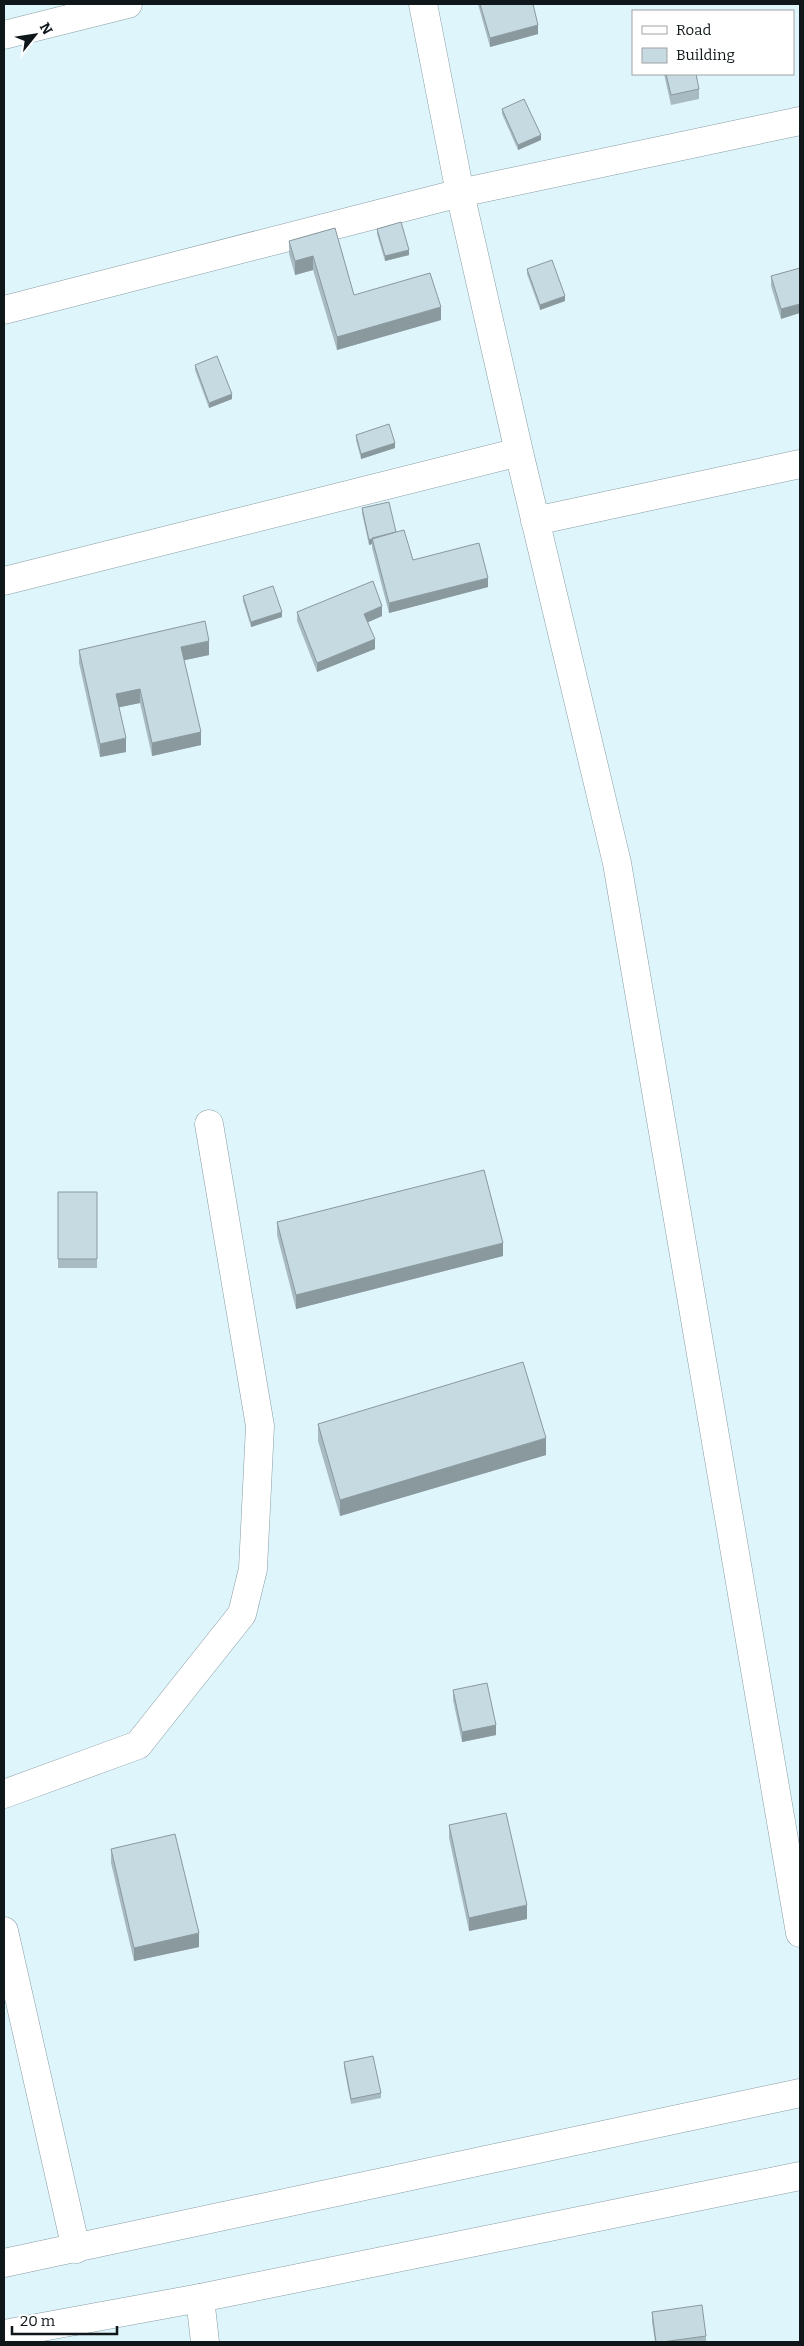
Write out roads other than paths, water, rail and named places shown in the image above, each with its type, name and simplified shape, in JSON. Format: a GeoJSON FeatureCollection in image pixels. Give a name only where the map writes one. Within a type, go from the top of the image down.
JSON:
{"type":"FeatureCollection","features":[{"type":"Feature","properties":{"kind":"street"},"geometry":{"type":"LineString","coordinates":[[4,35],[128,4]]}},
{"type":"Feature","properties":{"kind":"street"},"geometry":{"type":"LineString","coordinates":[[423,4],[460,193],[535,521],[617,863],[800,1933]]}},
{"type":"Feature","properties":{"kind":"street"},"geometry":{"type":"LineString","coordinates":[[4,310],[460,193],[800,121]]}},
{"type":"Feature","properties":{"kind":"street"},"geometry":{"type":"LineString","coordinates":[[4,581],[519,452]]}},
{"type":"Feature","properties":{"kind":"street"},"geometry":{"type":"LineString","coordinates":[[535,521],[800,464]]}},
{"type":"Feature","properties":{"kind":"street"},"geometry":{"type":"LineString","coordinates":[[4,1794],[138,1744],[242,1614],[253,1568],[260,1426],[209,1124]]}},
{"type":"Feature","properties":{"kind":"street"},"geometry":{"type":"LineString","coordinates":[[4,1931],[46,2108],[76,2249]]}},
{"type":"Feature","properties":{"kind":"street"},"geometry":{"type":"LineString","coordinates":[[4,2263],[800,2093]]}},
{"type":"Feature","properties":{"kind":"street"},"geometry":{"type":"LineString","coordinates":[[4,2334],[200,2298],[800,2176]]}},
{"type":"Feature","properties":{"kind":"street"},"geometry":{"type":"LineString","coordinates":[[200,2298],[206,2342]]}}]}
